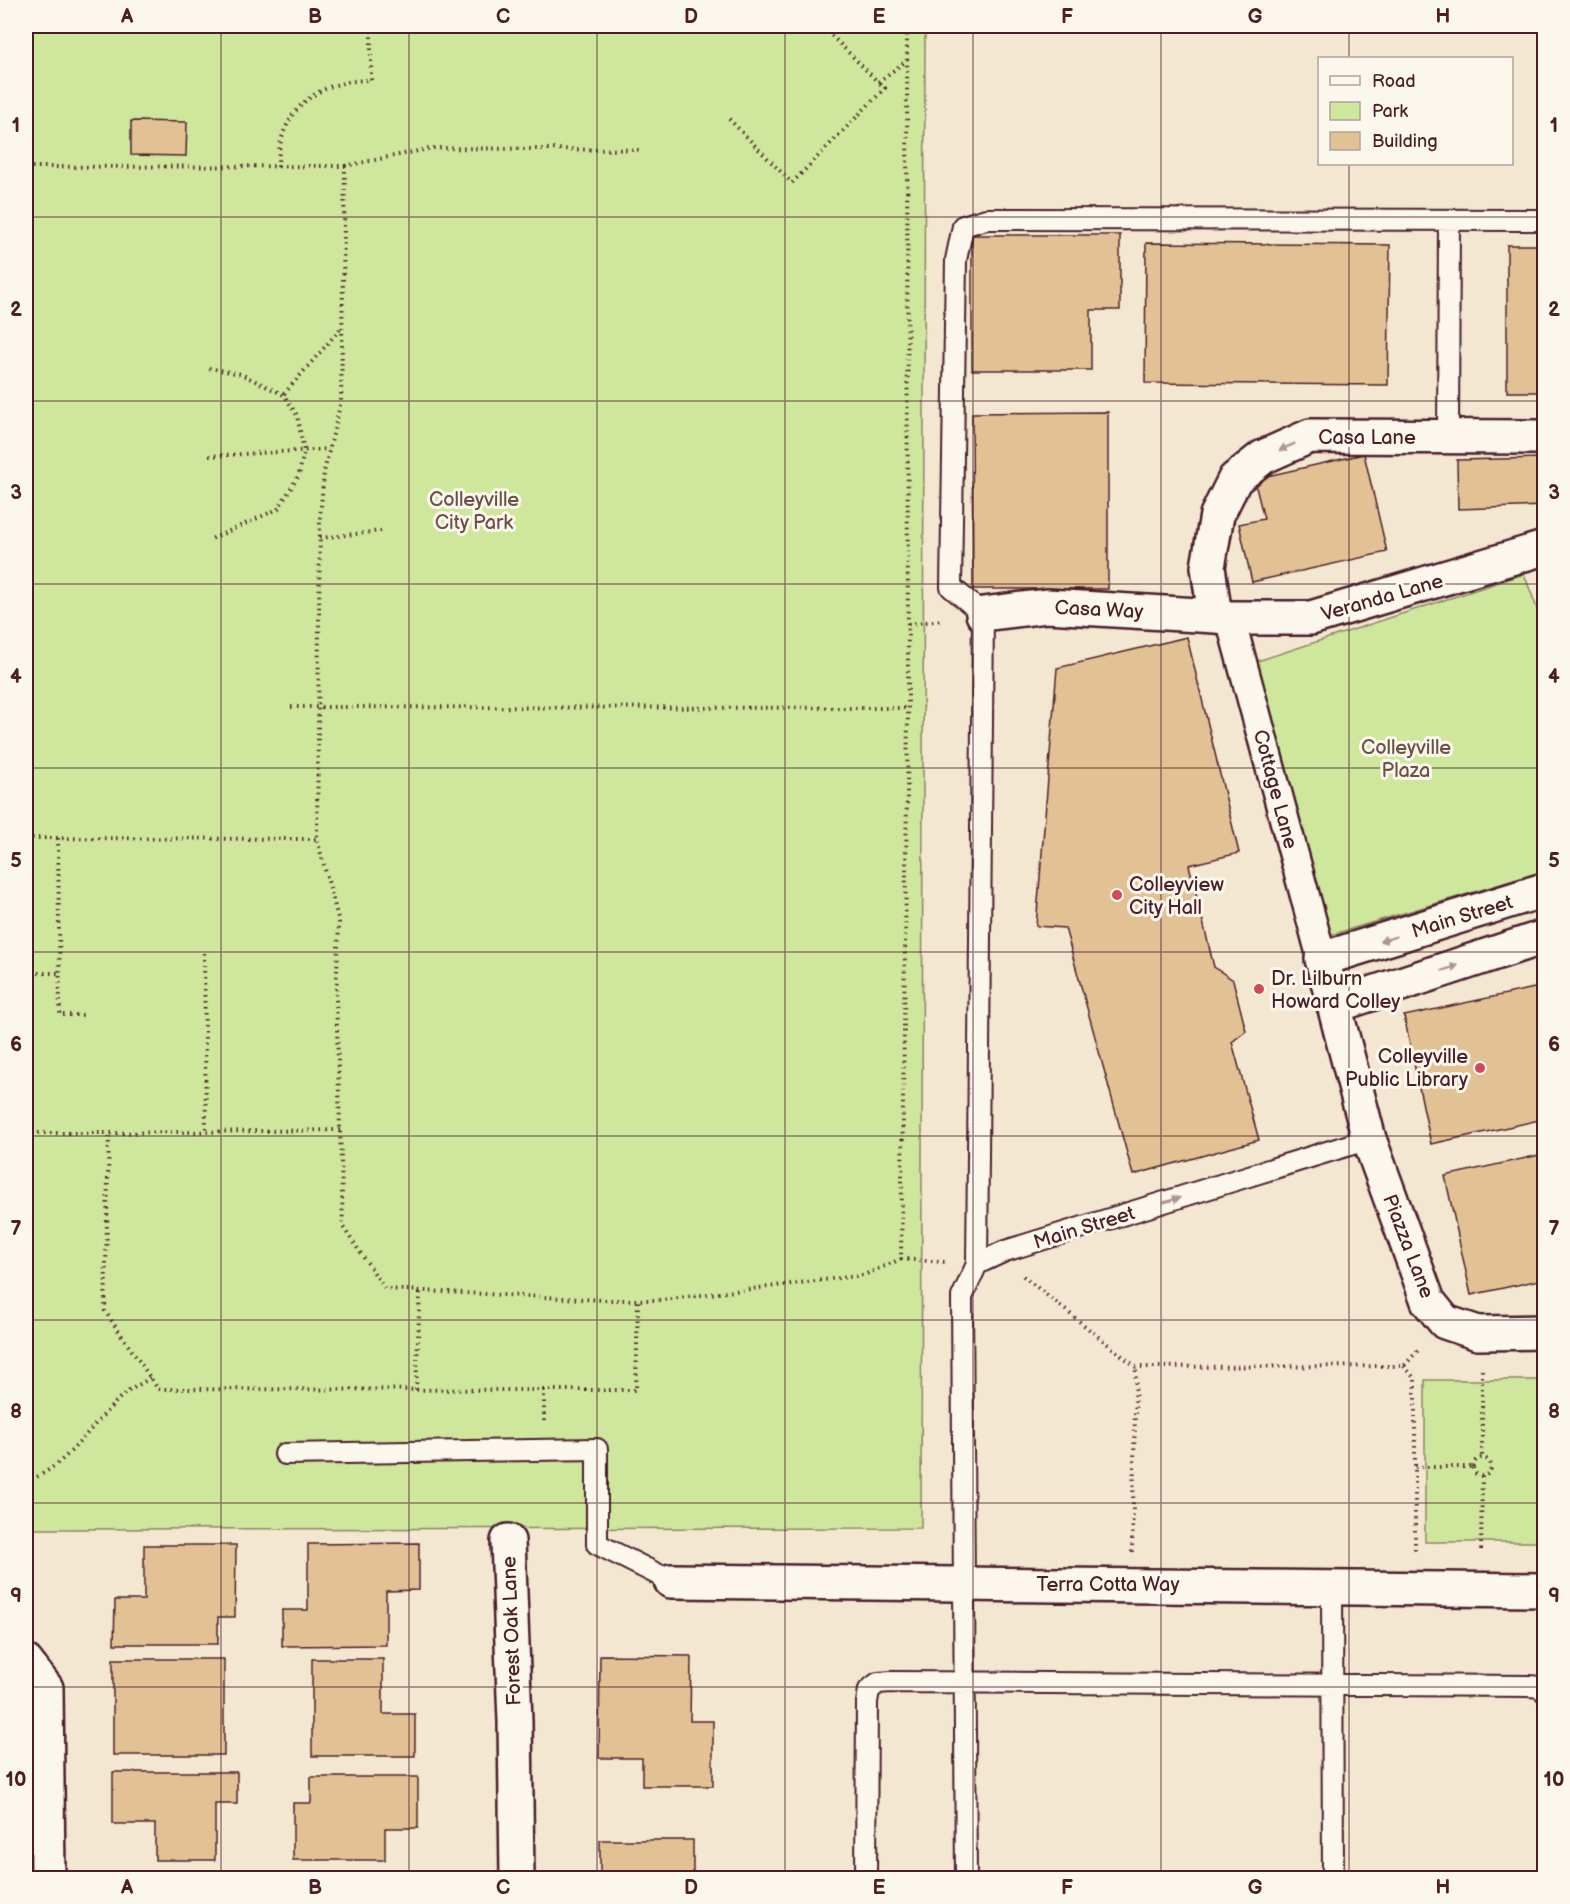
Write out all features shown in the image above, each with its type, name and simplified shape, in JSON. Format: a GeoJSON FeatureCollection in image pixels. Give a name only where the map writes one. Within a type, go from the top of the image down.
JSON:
{"type":"FeatureCollection","features":[{"type":"Feature","properties":{"kind":"street","name":"Casa Lane"},"geometry":{"type":"LineString","coordinates":[[1222,617],[1208,567],[1217,515],[1235,479],[1263,457],[1310,436],[1545,437]]}},
{"type":"Feature","properties":{"kind":"street","name":"Veranda Lane"},"geometry":{"type":"LineString","coordinates":[[1222,617],[1311,618],[1545,548]]}},
{"type":"Feature","properties":{"kind":"street","name":"Casa Way"},"geometry":{"type":"LineString","coordinates":[[983,614],[1047,606],[1222,617]]}},
{"type":"Feature","properties":{"kind":"street","name":"Cottage Lane"},"geometry":{"type":"LineString","coordinates":[[1222,617],[1322,959]]}},
{"type":"Feature","properties":{"kind":"street","name":"Main Street"},"geometry":{"type":"LineString","coordinates":[[1322,959],[1545,890]]}},
{"type":"Feature","properties":{"kind":"street"},"geometry":{"type":"LineString","coordinates":[[1334,1006],[1545,937]]}},
{"type":"Feature","properties":{"kind":"street"},"geometry":{"type":"LineString","coordinates":[[1322,959],[1369,1139]]}},
{"type":"Feature","properties":{"kind":"street","name":"Piazza Lane"},"geometry":{"type":"LineString","coordinates":[[1369,1139],[1428,1301],[1445,1322],[1478,1333],[1545,1332]]}},
{"type":"Feature","properties":{"kind":"street","name":"Forest Oak Lane"},"geometry":{"type":"LineString","coordinates":[[508,1541],[517,1878]]}},
{"type":"Feature","properties":{"kind":"street","name":"Terra Cotta Way"},"geometry":{"type":"LineString","coordinates":[[671,1581],[1332,1586],[1545,1590]]}},
{"type":"Feature","properties":{"kind":"street"},"geometry":{"type":"LineString","coordinates":[[26,1662],[46,1688],[48,1878]]}},
{"type":"Feature","properties":{"kind":"lane"},"geometry":{"type":"LineString","coordinates":[[966,1878],[962,1297],[977,1264],[983,614],[951,587],[956,260],[963,226],[987,219],[1545,220]]}},
{"type":"Feature","properties":{"kind":"lane"},"geometry":{"type":"LineString","coordinates":[[1448,437],[1449,220]]}},
{"type":"Feature","properties":{"kind":"lane","name":"Main Street"},"geometry":{"type":"LineString","coordinates":[[977,1264],[1005,1251],[1369,1139]]}},
{"type":"Feature","properties":{"kind":"lane"},"geometry":{"type":"LineString","coordinates":[[285,1454],[597,1449],[597,1544],[671,1581]]}},
{"type":"Feature","properties":{"kind":"lane"},"geometry":{"type":"LineString","coordinates":[[1332,1586],[1333,1878]]}},
{"type":"Feature","properties":{"kind":"lane"},"geometry":{"type":"LineString","coordinates":[[866,1878],[869,1690],[878,1683],[1333,1683],[1529,1686],[1541,1687],[1545,1691]]}},
{"type":"Feature","properties":{"kind":"path"},"geometry":{"type":"LineString","coordinates":[[278,166],[282,138],[289,121],[299,107],[314,94],[331,85],[351,80],[371,80],[371,26]]}},
{"type":"Feature","properties":{"kind":"path"},"geometry":{"type":"LineString","coordinates":[[901,1259],[908,708],[907,26]]}},
{"type":"Feature","properties":{"kind":"path"},"geometry":{"type":"LineString","coordinates":[[729,119],[792,183],[885,88],[823,27]]}},
{"type":"Feature","properties":{"kind":"path"},"geometry":{"type":"LineString","coordinates":[[878,81],[907,60]]}},
{"type":"Feature","properties":{"kind":"path"},"geometry":{"type":"LineString","coordinates":[[26,167],[345,166],[433,148],[640,150]]}},
{"type":"Feature","properties":{"kind":"path"},"geometry":{"type":"LineString","coordinates":[[345,166],[341,401],[324,472],[320,538],[317,839],[339,922],[336,996],[343,1227],[385,1289],[603,1300],[662,1300],[864,1275],[901,1259],[977,1264],[1020,1275],[1136,1366],[1404,1366],[1445,1322]]}},
{"type":"Feature","properties":{"kind":"path"},"geometry":{"type":"LineString","coordinates":[[284,395],[342,327]]}},
{"type":"Feature","properties":{"kind":"path"},"geometry":{"type":"LineString","coordinates":[[209,368],[241,374],[284,395],[297,415],[303,451],[299,475],[278,509],[209,540]]}},
{"type":"Feature","properties":{"kind":"path"},"geometry":{"type":"LineString","coordinates":[[209,456],[329,449]]}},
{"type":"Feature","properties":{"kind":"path"},"geometry":{"type":"LineString","coordinates":[[320,538],[381,531]]}},
{"type":"Feature","properties":{"kind":"path"},"geometry":{"type":"LineString","coordinates":[[291,707],[908,708]]}},
{"type":"Feature","properties":{"kind":"path"},"geometry":{"type":"LineString","coordinates":[[26,838],[317,839]]}},
{"type":"Feature","properties":{"kind":"path"},"geometry":{"type":"LineString","coordinates":[[58,838],[60,1015],[86,1015]]}},
{"type":"Feature","properties":{"kind":"path"},"geometry":{"type":"LineString","coordinates":[[204,953],[206,1132]]}},
{"type":"Feature","properties":{"kind":"path"},"geometry":{"type":"LineString","coordinates":[[26,974],[60,974]]}},
{"type":"Feature","properties":{"kind":"path"},"geometry":{"type":"LineString","coordinates":[[26,1133],[340,1130]]}},
{"type":"Feature","properties":{"kind":"path"},"geometry":{"type":"LineString","coordinates":[[109,1133],[105,1311],[158,1389],[636,1390],[638,1300]]}},
{"type":"Feature","properties":{"kind":"path"},"geometry":{"type":"LineString","coordinates":[[416,1390],[420,1291]]}},
{"type":"Feature","properties":{"kind":"path"},"geometry":{"type":"LineString","coordinates":[[1131,1584],[1136,1366]]}},
{"type":"Feature","properties":{"kind":"path"},"geometry":{"type":"LineString","coordinates":[[1404,1366],[1415,1378],[1415,1588]]}},
{"type":"Feature","properties":{"kind":"path"},"geometry":{"type":"LineString","coordinates":[[1482,1369],[1482,1459]]}},
{"type":"Feature","properties":{"kind":"path"},"geometry":{"type":"LineString","coordinates":[[26,1482],[68,1457],[117,1400],[150,1378]]}},
{"type":"Feature","properties":{"kind":"path"},"geometry":{"type":"LineString","coordinates":[[544,1390],[544,1450]]}},
{"type":"Feature","properties":{"kind":"path"},"geometry":{"type":"LineString","coordinates":[[1482,1459],[1486,1460],[1491,1467],[1488,1474],[1482,1476],[1475,1472],[1473,1467],[1475,1462],[1482,1459]]}},
{"type":"Feature","properties":{"kind":"path"},"geometry":{"type":"LineString","coordinates":[[1415,1467],[1473,1467]]}},
{"type":"Feature","properties":{"kind":"path"},"geometry":{"type":"LineString","coordinates":[[1481,1551],[1482,1476]]}},
{"type":"Feature","properties":{"kind":"green space","name":"Colleyville City Park"},"geometry":{"type":"Polygon","coordinates":[[[26,26],[925,26],[921,1528],[26,1529],[26,26]]]}},
{"type":"Feature","properties":{"kind":"green space","name":"Colleyville Plaza"},"geometry":{"type":"Polygon","coordinates":[[[1524,574],[1544,627],[1544,871],[1314,940],[1236,668],[1524,574]]]}},
{"type":"Feature","properties":{"kind":"green space"},"geometry":{"type":"Polygon","coordinates":[[[1425,1380],[1543,1380],[1543,1542],[1425,1542],[1425,1380]]]}},
{"type":"Feature","properties":{"kind":"building"},"geometry":{"type":"Polygon","coordinates":[[[131,121],[187,122],[186,156],[131,155],[131,121]]]}},
{"type":"Feature","properties":{"kind":"building"},"geometry":{"type":"Polygon","coordinates":[[[972,235],[1120,235],[1120,310],[1091,310],[1091,370],[972,370],[972,235]]]}},
{"type":"Feature","properties":{"kind":"building"},"geometry":{"type":"Polygon","coordinates":[[[1146,243],[1390,245],[1388,385],[1145,383],[1146,243]]]}},
{"type":"Feature","properties":{"kind":"building"},"geometry":{"type":"Polygon","coordinates":[[[1507,245],[1544,245],[1544,392],[1507,392],[1507,245]]]}},
{"type":"Feature","properties":{"kind":"building"},"geometry":{"type":"Polygon","coordinates":[[[1108,412],[1108,589],[973,589],[972,413],[1108,412]]]}},
{"type":"Feature","properties":{"kind":"building"},"geometry":{"type":"Polygon","coordinates":[[[1364,454],[1387,552],[1252,582],[1239,524],[1264,519],[1254,479],[1364,454]]]}},
{"type":"Feature","properties":{"kind":"building"},"geometry":{"type":"Polygon","coordinates":[[[1544,458],[1544,506],[1458,509],[1457,460],[1544,458]]]}},
{"type":"Feature","properties":{"kind":"building","name":"Colleyview City Hall"},"geometry":{"type":"Polygon","coordinates":[[[1187,637],[1239,853],[1189,865],[1214,967],[1233,980],[1246,1031],[1232,1042],[1259,1140],[1133,1175],[1065,928],[1036,926],[1057,668],[1187,637]]]}},
{"type":"Feature","properties":{"kind":"building","name":"Colleyville Public Library"},"geometry":{"type":"Polygon","coordinates":[[[1544,986],[1544,1119],[1431,1144],[1404,1016],[1544,986]]]}},
{"type":"Feature","properties":{"kind":"building"},"geometry":{"type":"Polygon","coordinates":[[[1544,1154],[1544,1279],[1471,1295],[1445,1176],[1544,1154]]]}},
{"type":"Feature","properties":{"kind":"building"},"geometry":{"type":"Polygon","coordinates":[[[419,1543],[419,1590],[386,1591],[386,1645],[282,1646],[282,1610],[308,1610],[308,1544],[419,1543]]]}},
{"type":"Feature","properties":{"kind":"building"},"geometry":{"type":"Polygon","coordinates":[[[144,1545],[236,1545],[235,1617],[218,1617],[218,1644],[114,1644],[115,1600],[144,1600],[144,1545]]]}},
{"type":"Feature","properties":{"kind":"building"},"geometry":{"type":"Polygon","coordinates":[[[600,1655],[691,1656],[690,1721],[713,1721],[713,1786],[642,1786],[642,1758],[599,1758],[600,1655]]]}},
{"type":"Feature","properties":{"kind":"building"},"geometry":{"type":"Polygon","coordinates":[[[113,1659],[224,1659],[224,1755],[113,1755],[113,1659]]]}},
{"type":"Feature","properties":{"kind":"building"},"geometry":{"type":"Polygon","coordinates":[[[312,1659],[383,1659],[383,1714],[415,1714],[415,1756],[312,1756],[312,1659]]]}},
{"type":"Feature","properties":{"kind":"building"},"geometry":{"type":"Polygon","coordinates":[[[113,1772],[237,1772],[237,1804],[215,1804],[215,1860],[155,1860],[155,1824],[113,1824],[113,1772]]]}},
{"type":"Feature","properties":{"kind":"building"},"geometry":{"type":"Polygon","coordinates":[[[311,1777],[418,1777],[418,1828],[385,1828],[385,1860],[293,1860],[293,1803],[311,1803],[311,1777]]]}},
{"type":"Feature","properties":{"kind":"building"},"geometry":{"type":"Polygon","coordinates":[[[600,1840],[693,1840],[693,1878],[600,1878],[600,1840]]]}},
{"type":"Feature","properties":{"kind":"place","name":"Colleyview City Hall"},"geometry":{"type":"Point","coordinates":[1117,895]}},
{"type":"Feature","properties":{"kind":"place","name":"Dr. Lilburn Howard Colley"},"geometry":{"type":"Point","coordinates":[1259,989]}},
{"type":"Feature","properties":{"kind":"place","name":"Colleyville Public Library"},"geometry":{"type":"Point","coordinates":[1480,1068]}}]}
